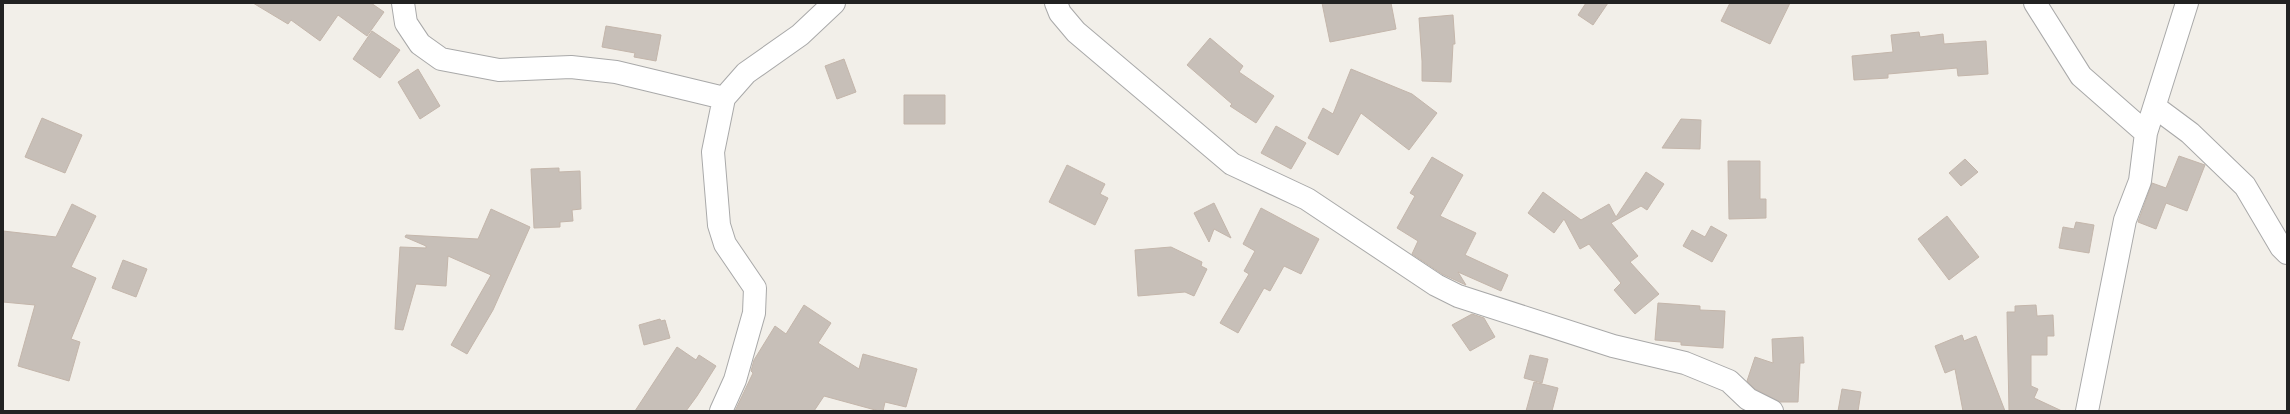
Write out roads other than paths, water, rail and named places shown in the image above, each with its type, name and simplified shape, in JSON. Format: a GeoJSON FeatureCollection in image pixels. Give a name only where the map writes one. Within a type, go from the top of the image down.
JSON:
{"type":"FeatureCollection","features":[{"type":"Feature","properties":{"kind":"street"},"geometry":{"type":"LineString","coordinates":[[403,3],[406,23],[420,44],[441,59],[499,70],[571,67],[616,72],[724,98]]}},
{"type":"Feature","properties":{"kind":"street"},"geometry":{"type":"LineString","coordinates":[[721,411],[735,380],[754,313],[755,288],[724,244],[718,225],[713,152],[724,98],[746,73],[800,35],[834,3]]}},
{"type":"Feature","properties":{"kind":"street"},"geometry":{"type":"LineString","coordinates":[[1056,3],[1060,13],[1076,32],[1232,164],[1307,199],[1436,285],[1458,296],[1605,343],[1685,363],[1729,381],[1748,399],[1772,411]]}},
{"type":"Feature","properties":{"kind":"street"},"geometry":{"type":"LineString","coordinates":[[2035,3],[2081,76],[2146,133]]}},
{"type":"Feature","properties":{"kind":"street"},"geometry":{"type":"LineString","coordinates":[[2087,411],[2125,220],[2140,181],[2146,133],[2187,3]]}},
{"type":"Feature","properties":{"kind":"street"},"geometry":{"type":"LineString","coordinates":[[2155,107],[2190,133],[2245,186],[2281,247],[2287,253]]}}]}
